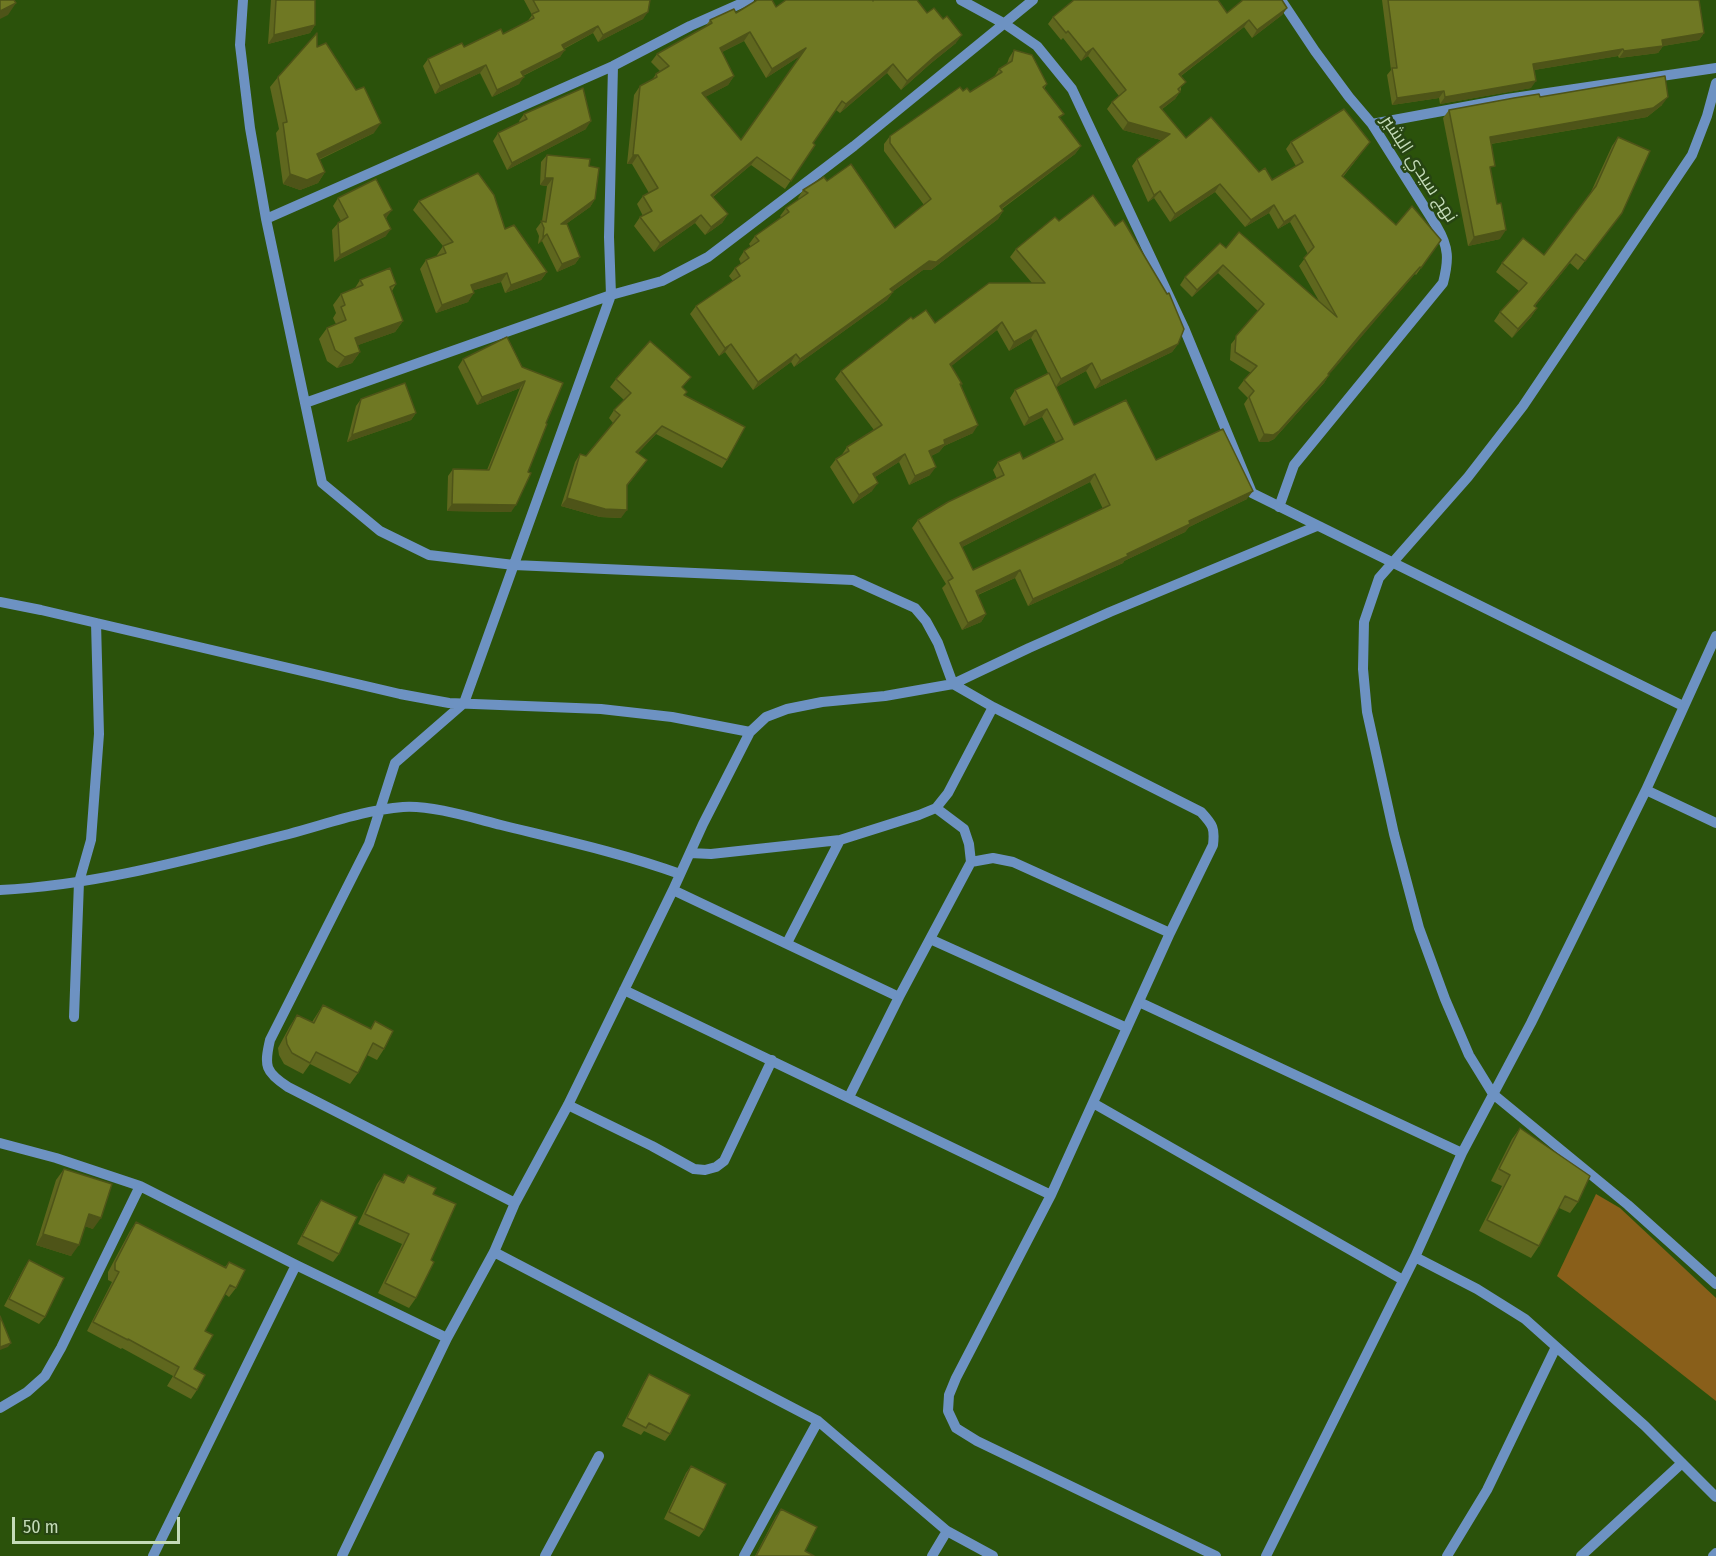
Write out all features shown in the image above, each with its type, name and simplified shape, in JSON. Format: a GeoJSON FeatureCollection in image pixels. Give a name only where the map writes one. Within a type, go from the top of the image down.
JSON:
{"type":"FeatureCollection","features":[{"type":"Feature","properties":{"kind":"street"},"geometry":{"type":"LineString","coordinates":[[243,0],[240,45],[250,128],[266,219],[322,483],[380,531],[429,555],[514,565],[853,580],[915,608],[926,621],[934,636],[953,684],[993,707],[1202,812],[1211,823],[1215,832],[1213,845],[1170,933],[1051,1195],[956,1378],[949,1395],[948,1411],[956,1428],[977,1441],[1216,1556]]}},
{"type":"Feature","properties":{"kind":"street"},"geometry":{"type":"LineString","coordinates":[[266,219],[612,66],[746,0]]}},
{"type":"Feature","properties":{"kind":"street"},"geometry":{"type":"LineString","coordinates":[[962,0],[1005,24],[1037,46],[1072,89],[1184,328],[1252,493],[1683,706]]}},
{"type":"Feature","properties":{"kind":"street"},"geometry":{"type":"LineString","coordinates":[[305,403],[611,295],[663,281],[708,257],[854,146],[1033,0]]}},
{"type":"Feature","properties":{"kind":"street","name":"نهج سيدي البشير"},"geometry":{"type":"LineString","coordinates":[[1279,507],[1294,465],[1443,283],[1447,268],[1447,251],[1444,240],[1372,124],[1315,51],[1281,0]]}},
{"type":"Feature","properties":{"kind":"street"},"geometry":{"type":"LineString","coordinates":[[515,1203],[288,1087],[273,1077],[267,1068],[266,1055],[270,1040],[369,844],[394,763],[464,704],[611,295],[609,237],[612,66]]}},
{"type":"Feature","properties":{"kind":"street"},"geometry":{"type":"LineString","coordinates":[[1372,124],[1507,99],[1716,68]]}},
{"type":"Feature","properties":{"kind":"street"},"geometry":{"type":"LineString","coordinates":[[1716,83],[1707,116],[1692,155],[1523,406],[1468,477],[1379,578],[1364,622],[1363,669],[1367,712],[1394,834],[1419,928],[1444,999],[1469,1055],[1493,1094],[1628,1205],[1716,1284]]}},
{"type":"Feature","properties":{"kind":"street"},"geometry":{"type":"LineString","coordinates":[[342,1556],[447,1338],[494,1252],[515,1203],[568,1105],[750,732],[766,717],[787,709],[953,684],[1110,612],[1317,526]]}},
{"type":"Feature","properties":{"kind":"street"},"geometry":{"type":"LineString","coordinates":[[0,602],[448,703],[601,709],[672,717],[750,732]]}},
{"type":"Feature","properties":{"kind":"street"},"geometry":{"type":"LineString","coordinates":[[74,1017],[79,882],[91,840],[99,734],[96,623]]}},
{"type":"Feature","properties":{"kind":"street"},"geometry":{"type":"LineString","coordinates":[[1266,1556],[1415,1257],[1462,1153],[1531,1023],[1646,790],[1716,636]]}},
{"type":"Feature","properties":{"kind":"street"},"geometry":{"type":"LineString","coordinates":[[690,853],[711,854],[840,840],[936,808],[948,794],[993,707]]}},
{"type":"Feature","properties":{"kind":"street"},"geometry":{"type":"LineString","coordinates":[[1646,790],[1716,823]]}},
{"type":"Feature","properties":{"kind":"street"},"geometry":{"type":"LineString","coordinates":[[0,890],[33,888],[133,873],[195,859],[354,815],[406,807],[473,818],[604,850],[681,874]]}},
{"type":"Feature","properties":{"kind":"street"},"geometry":{"type":"LineString","coordinates":[[849,1097],[971,862],[964,829],[936,808]]}},
{"type":"Feature","properties":{"kind":"street"},"geometry":{"type":"LineString","coordinates":[[787,944],[840,840]]}},
{"type":"Feature","properties":{"kind":"street"},"geometry":{"type":"LineString","coordinates":[[971,862],[993,858],[1013,862],[1170,933]]}},
{"type":"Feature","properties":{"kind":"street"},"geometry":{"type":"LineString","coordinates":[[673,890],[899,997]]}},
{"type":"Feature","properties":{"kind":"street"},"geometry":{"type":"LineString","coordinates":[[930,939],[1127,1028]]}},
{"type":"Feature","properties":{"kind":"street"},"geometry":{"type":"LineString","coordinates":[[624,990],[1051,1195]]}},
{"type":"Feature","properties":{"kind":"street"},"geometry":{"type":"LineString","coordinates":[[1139,1002],[1462,1153]]}},
{"type":"Feature","properties":{"kind":"street"},"geometry":{"type":"LineString","coordinates":[[568,1105],[694,1169],[705,1170],[716,1167],[724,1161],[772,1060]]}},
{"type":"Feature","properties":{"kind":"street"},"geometry":{"type":"LineString","coordinates":[[1093,1104],[1403,1280]]}},
{"type":"Feature","properties":{"kind":"street"},"geometry":{"type":"LineString","coordinates":[[0,1143],[56,1158],[140,1186],[447,1338]]}},
{"type":"Feature","properties":{"kind":"street"},"geometry":{"type":"LineString","coordinates":[[0,1408],[27,1392],[45,1376],[140,1186]]}},
{"type":"Feature","properties":{"kind":"street"},"geometry":{"type":"LineString","coordinates":[[494,1252],[818,1421],[946,1531],[993,1556]]}},
{"type":"Feature","properties":{"kind":"street"},"geometry":{"type":"LineString","coordinates":[[1415,1257],[1478,1289],[1525,1319],[1629,1411],[1716,1497]]}},
{"type":"Feature","properties":{"kind":"street"},"geometry":{"type":"LineString","coordinates":[[153,1556],[296,1265]]}},
{"type":"Feature","properties":{"kind":"street"},"geometry":{"type":"LineString","coordinates":[[1447,1556],[1487,1490],[1556,1347]]}},
{"type":"Feature","properties":{"kind":"street"},"geometry":{"type":"LineString","coordinates":[[744,1556],[818,1421]]}},
{"type":"Feature","properties":{"kind":"street"},"geometry":{"type":"LineString","coordinates":[[545,1556],[599,1456]]}},
{"type":"Feature","properties":{"kind":"street"},"geometry":{"type":"LineString","coordinates":[[1581,1556],[1682,1463]]}},
{"type":"Feature","properties":{"kind":"street"},"geometry":{"type":"LineString","coordinates":[[932,1556],[946,1531]]}},
{"type":"Feature","properties":{"kind":"street"},"geometry":{"type":"LineString","coordinates":[[1713,1556],[1716,1553]]}},
{"type":"Feature","properties":{"kind":"shaded area"},"geometry":{"type":"Polygon","coordinates":[[[1596,1194],[1620,1208],[1716,1298],[1716,1401],[1557,1276],[1596,1194]]]}},
{"type":"Feature","properties":{"kind":"building"},"geometry":{"type":"Polygon","coordinates":[[[0,0],[14,0],[16,3],[0,11],[0,0]]]}},
{"type":"Feature","properties":{"kind":"building"},"geometry":{"type":"Polygon","coordinates":[[[276,0],[315,0],[315,25],[274,35],[276,0]]]}},
{"type":"Feature","properties":{"kind":"building"},"geometry":{"type":"Polygon","coordinates":[[[533,0],[650,0],[648,12],[603,35],[598,26],[562,45],[565,50],[521,72],[524,77],[497,90],[486,65],[440,86],[428,59],[462,43],[464,47],[501,29],[503,34],[534,18],[532,14],[539,11],[533,0]]]}},
{"type":"Feature","properties":{"kind":"building"},"geometry":{"type":"Polygon","coordinates":[[[757,0],[772,0],[776,7],[786,0],[917,0],[927,13],[934,8],[943,19],[947,16],[962,35],[907,81],[893,64],[846,104],[842,101],[813,143],[815,145],[791,181],[757,157],[711,195],[728,214],[711,227],[701,215],[660,243],[640,217],[652,211],[643,196],[658,188],[638,155],[633,155],[640,86],[657,77],[656,74],[669,66],[657,54],[712,23],[710,20],[734,9],[736,13],[757,0]],[[750,32],[720,48],[734,76],[702,93],[741,140],[806,48],[772,69],[750,32]]]}},
{"type":"Feature","properties":{"kind":"building"},"geometry":{"type":"Polygon","coordinates":[[[1074,0],[1218,0],[1227,13],[1243,0],[1282,0],[1287,8],[1257,30],[1249,20],[1179,74],[1186,82],[1178,89],[1180,92],[1160,107],[1186,138],[1211,117],[1259,172],[1265,168],[1272,180],[1303,162],[1291,142],[1344,109],[1370,142],[1342,176],[1396,225],[1412,206],[1441,240],[1421,268],[1361,334],[1329,375],[1273,435],[1264,434],[1249,397],[1254,391],[1244,380],[1257,366],[1235,352],[1236,336],[1264,304],[1223,265],[1197,290],[1185,277],[1220,243],[1226,248],[1239,232],[1337,317],[1304,258],[1314,247],[1295,215],[1284,222],[1274,205],[1251,220],[1220,184],[1175,214],[1160,191],[1154,195],[1137,159],[1170,134],[1128,122],[1112,102],[1126,90],[1093,48],[1086,53],[1053,17],[1074,0]]]}},
{"type":"Feature","properties":{"kind":"building"},"geometry":{"type":"Polygon","coordinates":[[[1388,0],[1699,0],[1704,33],[1662,40],[1663,46],[1624,51],[1623,49],[1533,64],[1536,81],[1445,97],[1444,91],[1397,98],[1392,68],[1397,68],[1388,0]]]}},
{"type":"Feature","properties":{"kind":"building"},"geometry":{"type":"Polygon","coordinates":[[[317,33],[317,47],[326,43],[356,90],[364,87],[381,123],[317,154],[325,172],[307,180],[290,174],[283,123],[287,122],[278,77],[317,33]]]}},
{"type":"Feature","properties":{"kind":"building"},"geometry":{"type":"Polygon","coordinates":[[[1014,50],[1032,55],[1047,84],[1043,87],[1064,114],[1059,117],[1081,146],[1000,206],[1003,211],[936,262],[929,261],[890,289],[893,292],[800,359],[796,354],[758,382],[731,344],[725,348],[696,306],[740,276],[735,268],[749,258],[744,251],[759,241],[755,236],[789,212],[786,208],[808,193],[803,190],[824,177],[827,181],[851,164],[895,228],[931,199],[890,143],[890,136],[960,87],[963,91],[967,88],[970,92],[1002,72],[999,69],[1012,61],[1014,50]]]}},
{"type":"Feature","properties":{"kind":"building"},"geometry":{"type":"Polygon","coordinates":[[[1665,76],[1668,97],[1653,108],[1490,137],[1495,166],[1490,167],[1497,204],[1501,203],[1506,230],[1474,237],[1449,110],[1539,94],[1540,97],[1665,76]]]}},
{"type":"Feature","properties":{"kind":"building"},"geometry":{"type":"Polygon","coordinates":[[[583,88],[591,121],[512,163],[498,133],[527,119],[524,114],[583,88]]]}},
{"type":"Feature","properties":{"kind":"building"},"geometry":{"type":"Polygon","coordinates":[[[1618,137],[1650,151],[1622,213],[1585,261],[1576,254],[1534,306],[1537,308],[1518,329],[1500,312],[1527,283],[1502,263],[1523,238],[1544,255],[1596,186],[1618,137]]]}},
{"type":"Feature","properties":{"kind":"building"},"geometry":{"type":"Polygon","coordinates":[[[547,155],[590,159],[589,166],[599,168],[595,199],[561,224],[567,224],[580,257],[562,264],[547,234],[543,237],[544,228],[541,221],[546,222],[553,178],[545,178],[547,155]]]}},
{"type":"Feature","properties":{"kind":"building"},"geometry":{"type":"Polygon","coordinates":[[[478,173],[494,195],[505,229],[514,225],[547,272],[511,285],[507,273],[471,285],[474,293],[442,305],[426,260],[446,253],[443,246],[453,242],[419,201],[478,173]]]}},
{"type":"Feature","properties":{"kind":"building"},"geometry":{"type":"Polygon","coordinates":[[[376,179],[392,210],[384,215],[391,229],[340,255],[338,223],[348,217],[338,198],[376,179]]]}},
{"type":"Feature","properties":{"kind":"building"},"geometry":{"type":"Polygon","coordinates":[[[1093,195],[1115,226],[1123,220],[1167,294],[1169,293],[1184,329],[1178,344],[1101,381],[1092,363],[1061,379],[1036,330],[1014,342],[1002,322],[950,364],[962,384],[960,384],[978,425],[944,440],[945,444],[929,451],[936,467],[915,476],[905,454],[873,474],[878,483],[859,495],[836,459],[849,451],[847,447],[882,425],[841,371],[911,317],[913,319],[926,310],[935,323],[989,283],[1045,283],[1016,249],[1055,217],[1059,221],[1093,195]]]}},
{"type":"Feature","properties":{"kind":"building"},"geometry":{"type":"Polygon","coordinates":[[[390,268],[396,284],[390,287],[403,321],[355,338],[360,352],[345,357],[335,350],[327,328],[346,320],[341,307],[345,305],[341,294],[363,285],[360,280],[390,268]]]}},
{"type":"Feature","properties":{"kind":"building"},"geometry":{"type":"Polygon","coordinates":[[[507,337],[522,367],[563,383],[528,472],[531,473],[516,505],[452,504],[453,469],[489,470],[525,381],[482,397],[463,359],[507,337]]]}},
{"type":"Feature","properties":{"kind":"building"},"geometry":{"type":"Polygon","coordinates":[[[650,341],[691,377],[682,387],[687,392],[684,395],[745,427],[727,460],[662,426],[636,452],[647,460],[627,485],[627,510],[605,509],[567,498],[580,454],[586,456],[620,415],[614,410],[631,393],[616,379],[650,341]]]}},
{"type":"Feature","properties":{"kind":"building"},"geometry":{"type":"Polygon","coordinates":[[[1049,373],[1074,425],[1126,400],[1156,460],[1223,429],[1253,491],[1189,521],[1190,524],[1127,554],[1128,556],[1033,599],[1020,570],[976,591],[986,614],[968,623],[948,581],[953,578],[918,520],[948,502],[1004,475],[998,462],[1020,452],[1023,459],[1063,439],[1047,409],[1029,418],[1015,390],[1049,373]],[[1095,474],[960,543],[973,570],[1110,505],[1095,474]]]}},
{"type":"Feature","properties":{"kind":"building"},"geometry":{"type":"Polygon","coordinates":[[[405,383],[416,413],[352,435],[361,399],[405,383]]]}},
{"type":"Feature","properties":{"kind":"building"},"geometry":{"type":"Polygon","coordinates":[[[323,1005],[371,1029],[375,1021],[393,1031],[384,1049],[373,1043],[358,1073],[316,1052],[310,1063],[292,1053],[287,1044],[286,1037],[297,1015],[314,1023],[323,1005]]]}},
{"type":"Feature","properties":{"kind":"building"},"geometry":{"type":"Polygon","coordinates":[[[1520,1128],[1590,1176],[1578,1202],[1565,1196],[1539,1246],[1487,1220],[1510,1175],[1499,1169],[1520,1128]]]}},
{"type":"Feature","properties":{"kind":"building"},"geometry":{"type":"Polygon","coordinates":[[[64,1169],[112,1184],[101,1218],[89,1214],[79,1245],[43,1234],[64,1169]]]}},
{"type":"Feature","properties":{"kind":"building"},"geometry":{"type":"Polygon","coordinates":[[[384,1174],[404,1183],[408,1175],[436,1188],[433,1194],[456,1204],[431,1260],[434,1262],[416,1298],[385,1283],[409,1234],[365,1214],[384,1174]]]}},
{"type":"Feature","properties":{"kind":"building"},"geometry":{"type":"Polygon","coordinates":[[[321,1200],[357,1217],[339,1254],[302,1236],[321,1200]]]}},
{"type":"Feature","properties":{"kind":"building"},"geometry":{"type":"Polygon","coordinates":[[[136,1222],[226,1268],[229,1262],[245,1270],[236,1288],[230,1285],[205,1331],[213,1335],[194,1369],[205,1375],[197,1390],[174,1377],[179,1367],[93,1322],[119,1272],[115,1270],[115,1263],[136,1222]]]}},
{"type":"Feature","properties":{"kind":"building"},"geometry":{"type":"Polygon","coordinates":[[[29,1260],[64,1278],[45,1317],[9,1299],[29,1260]]]}},
{"type":"Feature","properties":{"kind":"building"},"geometry":{"type":"Polygon","coordinates":[[[0,1316],[11,1343],[0,1347],[0,1316]]]}},
{"type":"Feature","properties":{"kind":"building"},"geometry":{"type":"Polygon","coordinates":[[[649,1374],[690,1395],[670,1434],[649,1423],[646,1428],[627,1418],[649,1374]]]}},
{"type":"Feature","properties":{"kind":"building"},"geometry":{"type":"Polygon","coordinates":[[[691,1466],[726,1484],[704,1530],[669,1512],[691,1466]]]}},
{"type":"Feature","properties":{"kind":"building"},"geometry":{"type":"Polygon","coordinates":[[[781,1509],[817,1527],[805,1551],[814,1556],[756,1556],[781,1509]]]}}]}
